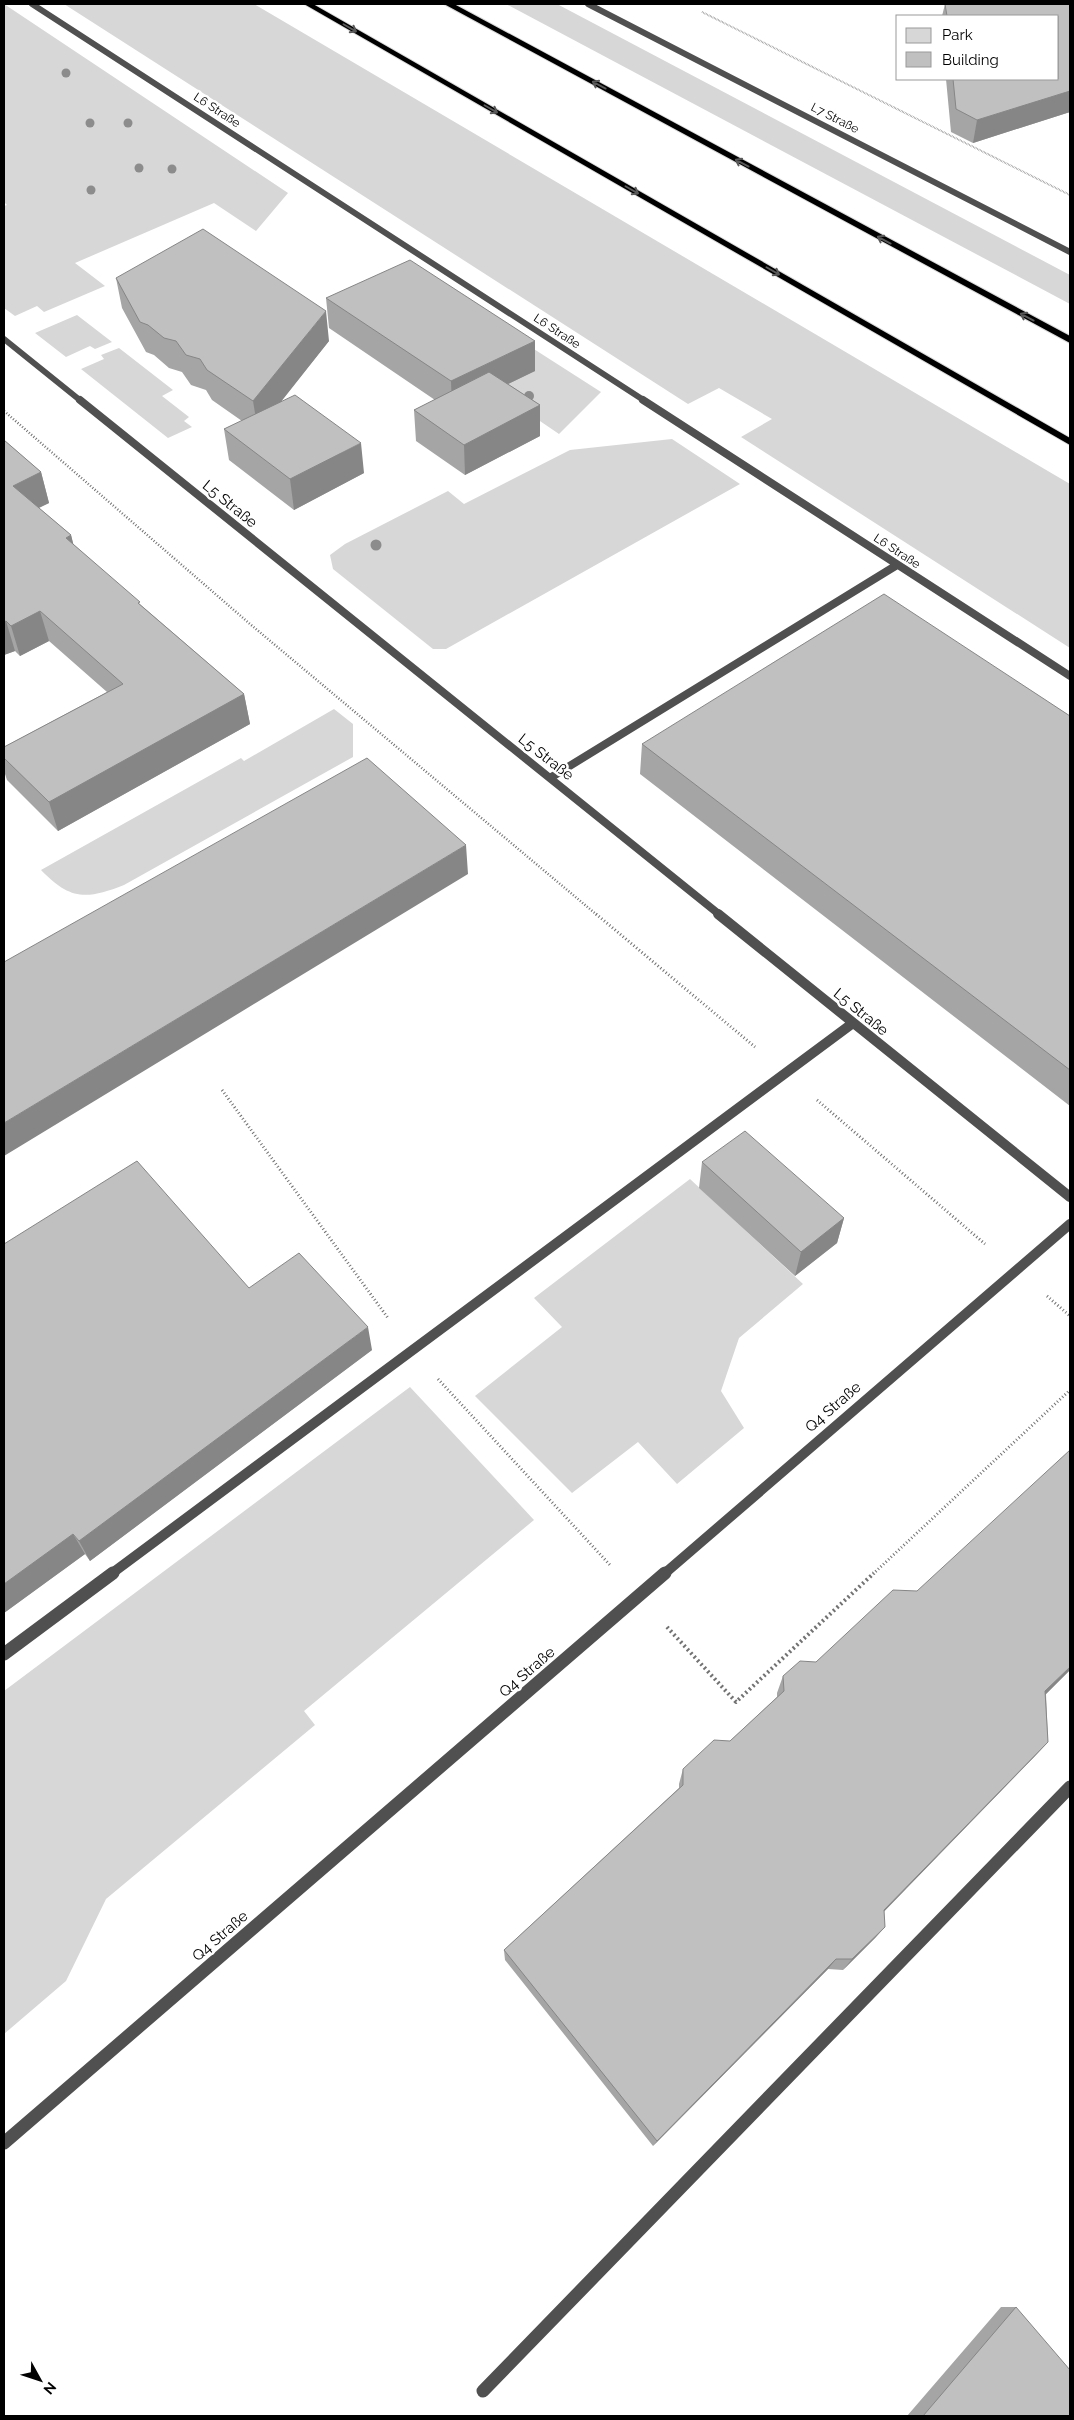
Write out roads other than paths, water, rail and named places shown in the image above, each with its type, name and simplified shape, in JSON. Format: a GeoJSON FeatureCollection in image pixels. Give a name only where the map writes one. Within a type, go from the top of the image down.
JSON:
{"type":"FeatureCollection","features":[{"type":"Feature","properties":{"kind":"highway"},"geometry":{"type":"LineString","coordinates":[[308,4],[1070,442]]}},
{"type":"Feature","properties":{"kind":"highway"},"geometry":{"type":"LineString","coordinates":[[448,4],[1070,340]]}},
{"type":"Feature","properties":{"kind":"lane","name":"L6 Straße"},"geometry":{"type":"LineString","coordinates":[[32,4],[1070,676]]}},
{"type":"Feature","properties":{"kind":"lane","name":"L7 Straße"},"geometry":{"type":"LineString","coordinates":[[588,4],[1070,252]]}},
{"type":"Feature","properties":{"kind":"lane","name":"L5 Straße"},"geometry":{"type":"LineString","coordinates":[[4,339],[1070,1197]]}},
{"type":"Feature","properties":{"kind":"lane"},"geometry":{"type":"LineString","coordinates":[[550,778],[897,565]]}},
{"type":"Feature","properties":{"kind":"lane"},"geometry":{"type":"LineString","coordinates":[[4,1654],[853,1023]]}},
{"type":"Feature","properties":{"kind":"lane","name":"Q4 Straße"},"geometry":{"type":"LineString","coordinates":[[4,2143],[1070,1224]]}},
{"type":"Feature","properties":{"kind":"lane"},"geometry":{"type":"LineString","coordinates":[[483,2391],[1070,1787]]}}]}
